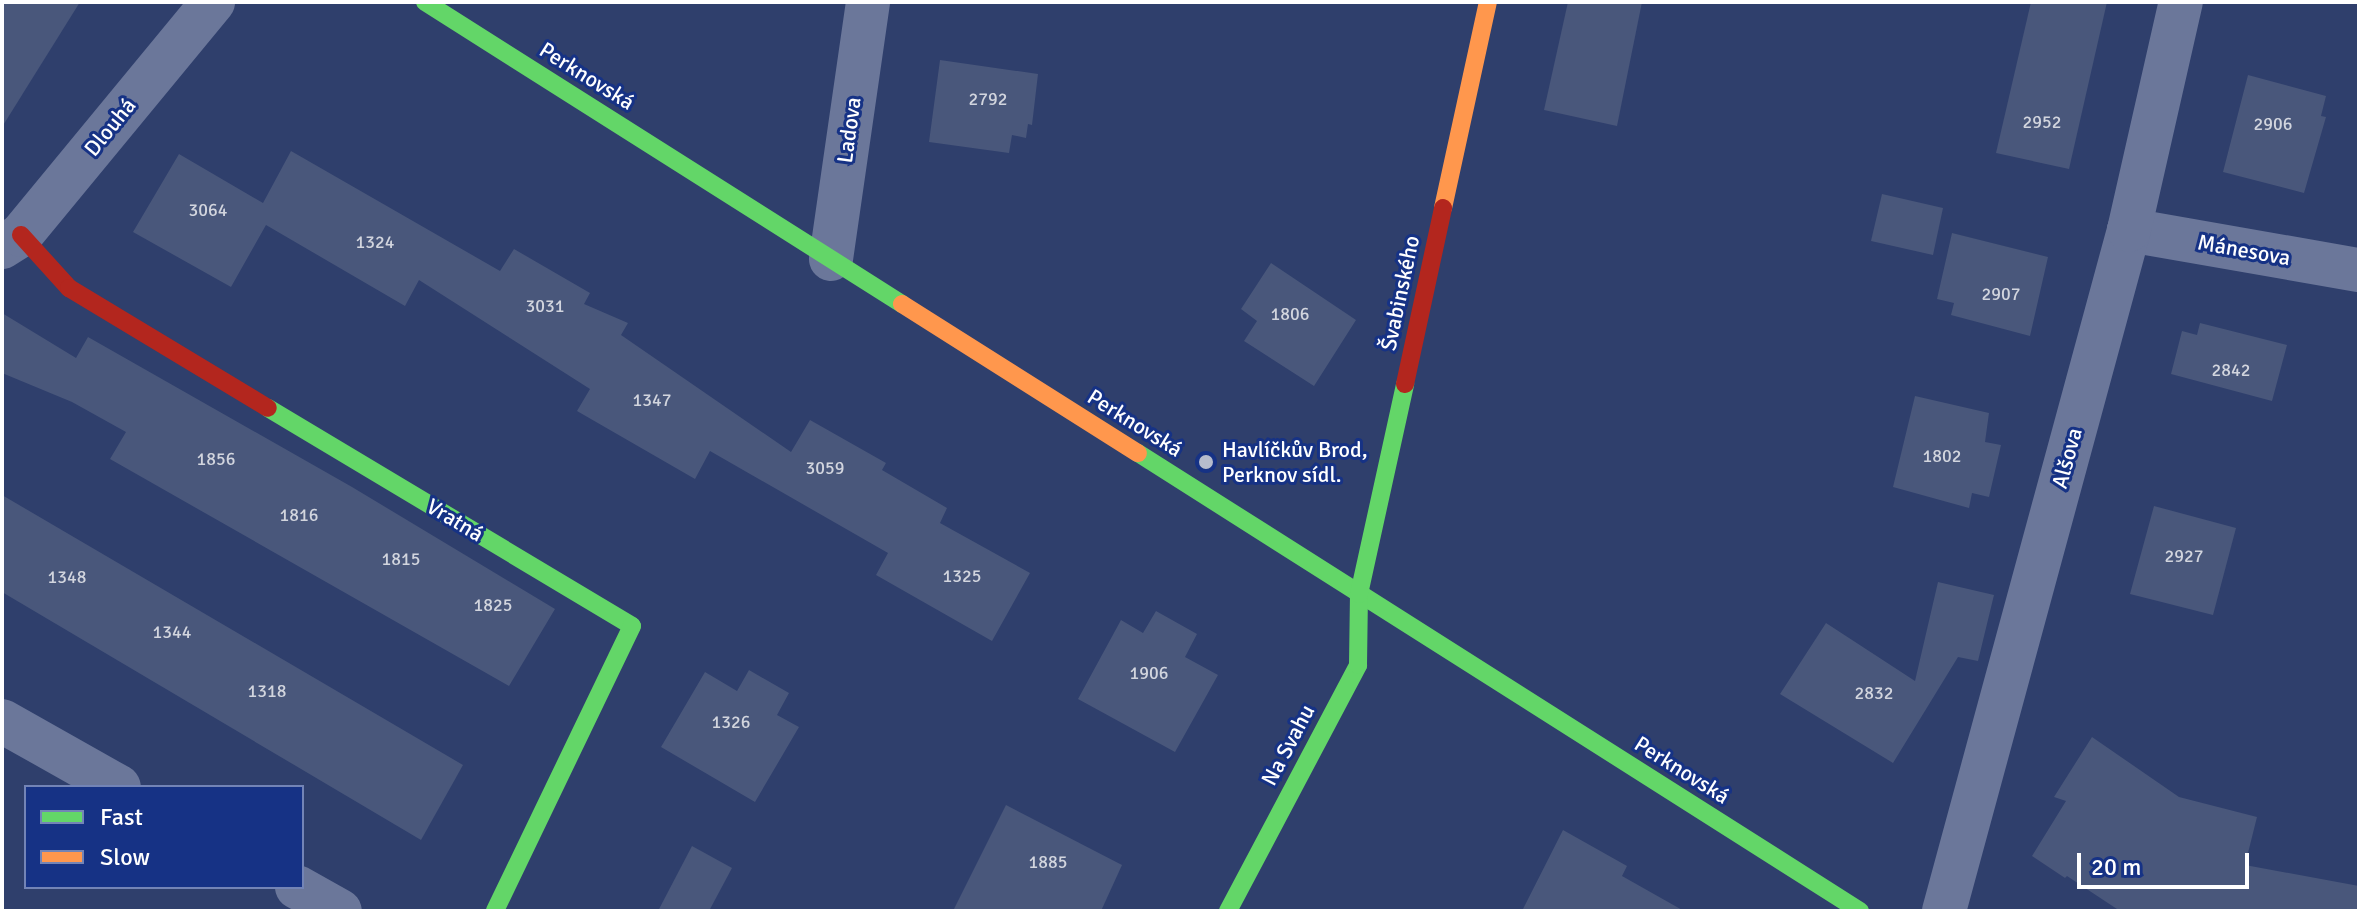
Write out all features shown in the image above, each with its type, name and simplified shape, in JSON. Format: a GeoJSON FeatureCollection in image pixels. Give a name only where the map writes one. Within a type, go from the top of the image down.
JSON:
{"type":"FeatureCollection","features":[{"type":"Feature","properties":{"kind":"street","name":"Dlouhá"},"geometry":{"type":"LineString","coordinates":[[12,241],[213,2]]}},
{"type":"Feature","properties":{"kind":"street","name":"Perknovská"},"geometry":{"type":"LineString","coordinates":[[425,2],[1860,911]]}},
{"type":"Feature","properties":{"kind":"street","name":"Ladova"},"geometry":{"type":"LineString","coordinates":[[831,259],[868,2]]}},
{"type":"Feature","properties":{"kind":"street","name":"Švabinského"},"geometry":{"type":"LineString","coordinates":[[1359,594],[1488,2]]}},
{"type":"Feature","properties":{"kind":"street","name":"Alšova"},"geometry":{"type":"LineString","coordinates":[[1944,911],[2129,230],[2181,2]]}},
{"type":"Feature","properties":{"kind":"street","name":"Mánesova"},"geometry":{"type":"LineString","coordinates":[[2129,230],[2359,270]]}},
{"type":"Feature","properties":{"kind":"street","name":"Vratná"},"geometry":{"type":"LineString","coordinates":[[12,241],[69,288],[632,626],[495,911]]}},
{"type":"Feature","properties":{"kind":"street","name":"Na Svahu"},"geometry":{"type":"LineString","coordinates":[[1228,911],[1358,665],[1359,594]]}},
{"type":"Feature","properties":{"kind":"street"},"geometry":{"type":"LineString","coordinates":[[2,721],[115,785]]}},
{"type":"Feature","properties":{"kind":"street"},"geometry":{"type":"LineString","coordinates":[[301,889],[340,911]]}},
{"type":"Feature","properties":{"kind":"building"},"geometry":{"type":"Polygon","coordinates":[[[2,2],[80,2],[2,127],[2,2]]]}},
{"type":"Feature","properties":{"kind":"building"},"geometry":{"type":"Polygon","coordinates":[[[1568,2],[1642,2],[1617,126],[1544,110],[1568,2]]]}},
{"type":"Feature","properties":{"kind":"building"},"geometry":{"type":"Polygon","coordinates":[[[2031,2],[2107,2],[2069,169],[1996,153],[2031,2]]]}},
{"type":"Feature","properties":{"kind":"building"},"geometry":{"type":"Polygon","coordinates":[[[940,60],[1038,74],[1032,125],[1028,124],[1026,138],[1012,135],[1009,153],[929,142],[940,60]]]}},
{"type":"Feature","properties":{"kind":"building"},"geometry":{"type":"Polygon","coordinates":[[[2248,75],[2326,96],[2321,116],[2326,117],[2304,193],[2223,172],[2248,75]]]}},
{"type":"Feature","properties":{"kind":"building"},"geometry":{"type":"Polygon","coordinates":[[[291,151],[500,271],[514,249],[590,293],[584,304],[628,323],[621,335],[791,452],[810,420],[886,463],[882,470],[947,508],[940,523],[1030,573],[992,641],[876,575],[888,553],[710,451],[695,479],[577,411],[590,389],[419,280],[405,306],[266,225],[231,287],[133,232],[179,154],[263,203],[291,151]]]}},
{"type":"Feature","properties":{"kind":"building"},"geometry":{"type":"Polygon","coordinates":[[[1882,194],[1943,208],[1933,255],[1871,241],[1882,194]]]}},
{"type":"Feature","properties":{"kind":"building"},"geometry":{"type":"Polygon","coordinates":[[[1952,233],[2048,257],[2030,336],[1951,315],[1954,303],[1937,299],[1952,233]]]}},
{"type":"Feature","properties":{"kind":"building"},"geometry":{"type":"Polygon","coordinates":[[[1271,263],[1356,320],[1314,386],[1244,341],[1257,321],[1241,309],[1271,263]]]}},
{"type":"Feature","properties":{"kind":"building"},"geometry":{"type":"Polygon","coordinates":[[[2,313],[76,358],[88,337],[352,487],[555,609],[509,686],[110,459],[126,432],[72,402],[2,373],[2,313]]]}},
{"type":"Feature","properties":{"kind":"building"},"geometry":{"type":"Polygon","coordinates":[[[2200,323],[2287,345],[2272,401],[2171,374],[2182,331],[2197,335],[2200,323]]]}},
{"type":"Feature","properties":{"kind":"building"},"geometry":{"type":"Polygon","coordinates":[[[1915,396],[1989,413],[1985,442],[2001,445],[1989,497],[1972,493],[1969,508],[1893,487],[1915,396]]]}},
{"type":"Feature","properties":{"kind":"building"},"geometry":{"type":"Polygon","coordinates":[[[2,495],[463,765],[421,840],[2,592],[2,495]]]}},
{"type":"Feature","properties":{"kind":"building"},"geometry":{"type":"Polygon","coordinates":[[[2154,506],[2236,528],[2213,615],[2130,594],[2154,506]]]}},
{"type":"Feature","properties":{"kind":"building"},"geometry":{"type":"Polygon","coordinates":[[[1938,582],[1994,595],[1978,661],[1958,657],[1893,763],[1780,694],[1826,623],[1915,681],[1938,582]]]}},
{"type":"Feature","properties":{"kind":"building"},"geometry":{"type":"Polygon","coordinates":[[[1156,611],[1197,634],[1185,657],[1218,675],[1175,752],[1078,699],[1121,620],[1143,633],[1156,611]]]}},
{"type":"Feature","properties":{"kind":"building"},"geometry":{"type":"Polygon","coordinates":[[[749,670],[789,693],[777,715],[799,727],[755,802],[661,747],[705,672],[737,691],[749,670]]]}},
{"type":"Feature","properties":{"kind":"building"},"geometry":{"type":"Polygon","coordinates":[[[2092,737],[2179,797],[2257,817],[2245,865],[2359,886],[2359,911],[2120,911],[2067,876],[2065,878],[2032,856],[2066,801],[2054,797],[2092,737]]]}},
{"type":"Feature","properties":{"kind":"building"},"geometry":{"type":"Polygon","coordinates":[[[1006,805],[1122,865],[1101,911],[953,911],[1006,805]]]}},
{"type":"Feature","properties":{"kind":"building"},"geometry":{"type":"Polygon","coordinates":[[[1563,830],[1627,866],[1622,876],[1684,911],[1522,911],[1563,830]]]}},
{"type":"Feature","properties":{"kind":"building"},"geometry":{"type":"Polygon","coordinates":[[[692,846],[732,868],[709,911],[658,911],[692,846]]]}},
{"type":"Feature","properties":{"kind":"traffic: fast"},"geometry":{"type":"LineString","coordinates":[[425,2],[902,304]]}},
{"type":"Feature","properties":{"kind":"traffic: fast"},"geometry":{"type":"LineString","coordinates":[[1228,911],[1358,665],[1359,594],[1405,384]]}},
{"type":"Feature","properties":{"kind":"traffic: fast"},"geometry":{"type":"LineString","coordinates":[[268,408],[632,626],[495,911]]}},
{"type":"Feature","properties":{"kind":"traffic: fast"},"geometry":{"type":"LineString","coordinates":[[1138,453],[1860,911]]}},
{"type":"Feature","properties":{"kind":"traffic: slow"},"geometry":{"type":"LineString","coordinates":[[1443,208],[1488,2]]}},
{"type":"Feature","properties":{"kind":"traffic: slow"},"geometry":{"type":"LineString","coordinates":[[902,304],[1138,453]]}},
{"type":"Feature","properties":{"kind":"traffic: jam"},"geometry":{"type":"LineString","coordinates":[[1405,384],[1443,208]]}},
{"type":"Feature","properties":{"kind":"traffic: jam"},"geometry":{"type":"LineString","coordinates":[[21,235],[69,288],[268,408]]}},
{"type":"Feature","properties":{"kind":"place","name":"Havlíčkův Brod, Perknov sídl."},"geometry":{"type":"Point","coordinates":[1206,462]}}]}
